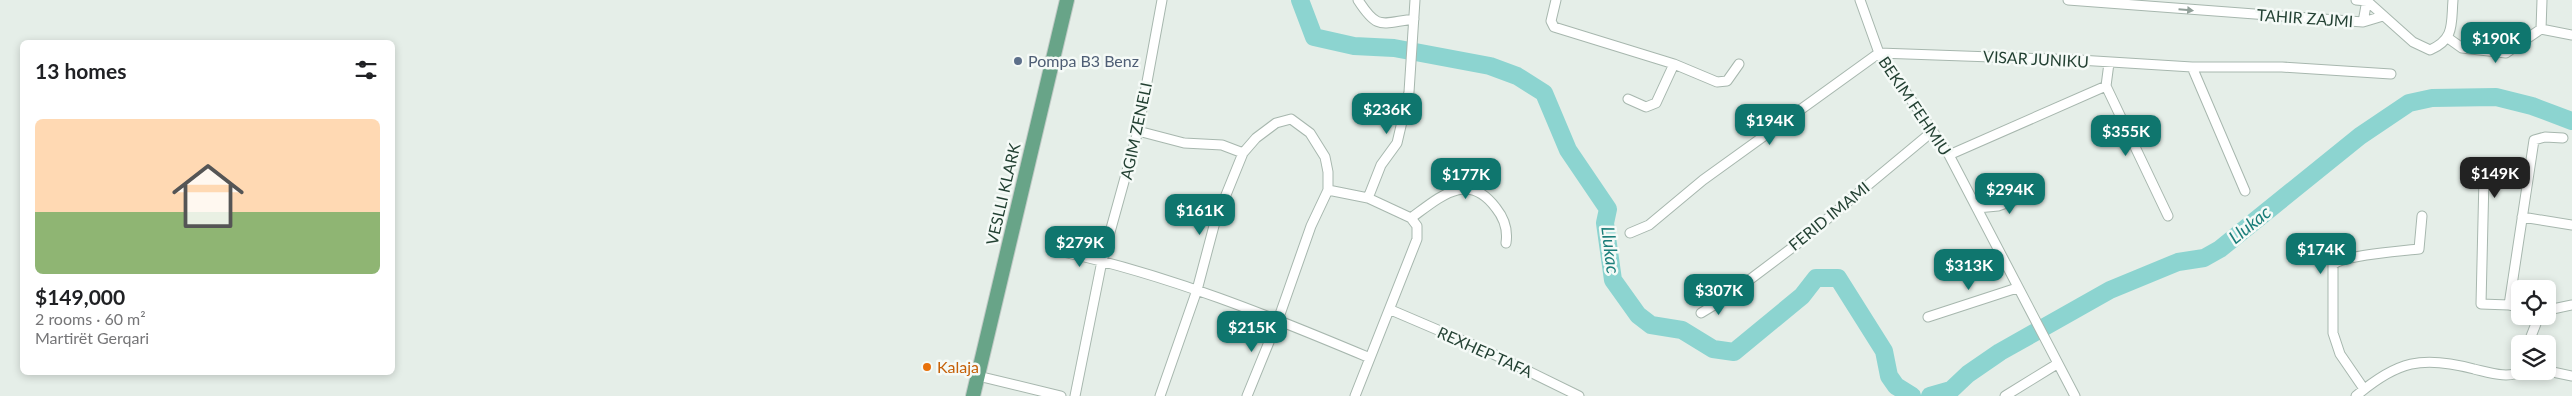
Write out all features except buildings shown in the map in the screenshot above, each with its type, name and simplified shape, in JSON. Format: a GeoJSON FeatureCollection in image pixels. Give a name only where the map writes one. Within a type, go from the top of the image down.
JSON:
{"type":"FeatureCollection","features":[{"type":"Feature","properties":{"kind":"main road","name":"VESLLI KLARK"},"geometry":{"type":"LineString","coordinates":[[973,396],[1067,0]]}},
{"type":"Feature","properties":{"kind":"street","name":"AGIM ZENELI"},"geometry":{"type":"LineString","coordinates":[[1075,396],[1102,261],[1138,131],[1162,0]]}},
{"type":"Feature","properties":{"kind":"street"},"geometry":{"type":"LineString","coordinates":[[1358,0],[1372,20],[1379,23],[1414,19]]}},
{"type":"Feature","properties":{"kind":"street"},"geometry":{"type":"LineString","coordinates":[[1368,198],[1381,164],[1398,143],[1410,92],[1415,0]]}},
{"type":"Feature","properties":{"kind":"street"},"geometry":{"type":"LineString","coordinates":[[1556,0],[1551,20],[1554,27],[1674,64],[1717,82],[1728,80],[1739,64]]}},
{"type":"Feature","properties":{"kind":"street","name":"BEKIM FEHMIU"},"geometry":{"type":"LineString","coordinates":[[1860,0],[1879,53],[1949,155],[2075,396]]}},
{"type":"Feature","properties":{"kind":"street","name":"TAHIR ZAJMI"},"geometry":{"type":"LineString","coordinates":[[2068,0],[2363,22],[2383,16]]}},
{"type":"Feature","properties":{"kind":"street","name":"TAHIR ZAJMI"},"geometry":{"type":"LineString","coordinates":[[2356,0],[2367,1],[2383,16]]}},
{"type":"Feature","properties":{"kind":"street"},"geometry":{"type":"LineString","coordinates":[[2383,16],[2413,42],[2430,50],[2448,38],[2451,30],[2453,0]]}},
{"type":"Feature","properties":{"kind":"street"},"geometry":{"type":"LineString","coordinates":[[2541,29],[2542,0]]}},
{"type":"Feature","properties":{"kind":"street","name":"TAHIR ZAJMI"},"geometry":{"type":"LineString","coordinates":[[2363,22],[2367,1]]}},
{"type":"Feature","properties":{"kind":"street"},"geometry":{"type":"LineString","coordinates":[[2448,38],[2462,48],[2506,54],[2541,29],[2572,36]]}},
{"type":"Feature","properties":{"kind":"street"},"geometry":{"type":"LineString","coordinates":[[1630,233],[1650,225],[1704,180],[1879,53]]}},
{"type":"Feature","properties":{"kind":"street","name":"VISAR JUNIKU"},"geometry":{"type":"LineString","coordinates":[[1879,53],[2079,60],[2192,67],[2282,67],[2391,74]]}},
{"type":"Feature","properties":{"kind":"street"},"geometry":{"type":"LineString","coordinates":[[2109,63],[2106,86],[2168,216]]}},
{"type":"Feature","properties":{"kind":"street"},"geometry":{"type":"LineString","coordinates":[[1628,99],[1646,107],[1656,103],[1674,64]]}},
{"type":"Feature","properties":{"kind":"street"},"geometry":{"type":"LineString","coordinates":[[2192,67],[2245,191]]}},
{"type":"Feature","properties":{"kind":"street"},"geometry":{"type":"LineString","coordinates":[[1949,155],[2106,86]]}},
{"type":"Feature","properties":{"kind":"street"},"geometry":{"type":"LineString","coordinates":[[1160,396],[1197,290],[1215,222],[1243,153],[1256,138],[1276,123],[1291,119],[1310,133],[1325,157],[1328,172],[1328,190],[1311,226],[1278,320],[1247,396]]}},
{"type":"Feature","properties":{"kind":"street"},"geometry":{"type":"LineString","coordinates":[[1138,131],[1184,143],[1215,144],[1243,153]]}},
{"type":"Feature","properties":{"kind":"street","name":"FERID IMAMI"},"geometry":{"type":"LineString","coordinates":[[1701,313],[1724,299],[1797,244],[1933,131]]}},
{"type":"Feature","properties":{"kind":"street"},"geometry":{"type":"LineString","coordinates":[[2484,178],[2481,304],[2509,305],[2534,140],[2545,137],[2563,138]]}},
{"type":"Feature","properties":{"kind":"street"},"geometry":{"type":"LineString","coordinates":[[1411,218],[1435,200],[1456,189],[1471,188],[1487,196],[1500,212],[1508,232],[1506,244]]}},
{"type":"Feature","properties":{"kind":"street"},"geometry":{"type":"LineString","coordinates":[[1328,190],[1368,198],[1411,218],[1416,226],[1417,239],[1356,396]]}},
{"type":"Feature","properties":{"kind":"street"},"geometry":{"type":"LineString","coordinates":[[1977,208],[1998,206],[2037,192]]}},
{"type":"Feature","properties":{"kind":"street"},"geometry":{"type":"LineString","coordinates":[[2364,390],[2340,354],[2333,333],[2333,265],[2336,262],[2358,257],[2419,249],[2422,216]]}},
{"type":"Feature","properties":{"kind":"street"},"geometry":{"type":"LineString","coordinates":[[2522,217],[2572,225]]}},
{"type":"Feature","properties":{"kind":"street"},"geometry":{"type":"LineString","coordinates":[[1062,252],[1102,261],[1197,290],[1278,320],[1370,358]]}},
{"type":"Feature","properties":{"kind":"street"},"geometry":{"type":"LineString","coordinates":[[1928,316],[2017,288]]}},
{"type":"Feature","properties":{"kind":"street"},"geometry":{"type":"LineString","coordinates":[[2556,308],[2572,305]]}},
{"type":"Feature","properties":{"kind":"street","name":"REXHEP TAFA"},"geometry":{"type":"LineString","coordinates":[[1391,310],[1487,351],[1579,396]]}},
{"type":"Feature","properties":{"kind":"street"},"geometry":{"type":"LineString","coordinates":[[2356,396],[2396,367],[2413,362],[2460,365],[2511,375]]}},
{"type":"Feature","properties":{"kind":"street"},"geometry":{"type":"LineString","coordinates":[[2004,396],[2057,364]]}},
{"type":"Feature","properties":{"kind":"street"},"geometry":{"type":"LineString","coordinates":[[2556,373],[2572,376]]}},
{"type":"Feature","properties":{"kind":"street"},"geometry":{"type":"LineString","coordinates":[[978,376],[1061,396]]}},
{"type":"Feature","properties":{"kind":"waterway","name":"Llukac"},"geometry":{"type":"LineString","coordinates":[[1300,0],[1314,37],[1354,46],[1394,48],[1490,66],[1517,76],[1544,93],[1568,150],[1608,209],[1605,223],[1613,280],[1638,315],[1651,325],[1682,330],[1713,349],[1734,352],[1802,296],[1816,278],[1838,278],[1884,351],[1889,376],[1896,386],[1912,396]]}},
{"type":"Feature","properties":{"kind":"waterway","name":"Llukac"},"geometry":{"type":"LineString","coordinates":[[1930,396],[1951,390],[1968,374],[2000,352],[2110,290],[2178,262],[2204,258],[2220,249],[2360,136],[2409,103],[2432,98],[2496,97],[2532,106],[2572,121]]}},
{"type":"Feature","properties":{"kind":"place","name":"Pompa B3 Benz"},"geometry":{"type":"Point","coordinates":[1018,61]}},
{"type":"Feature","properties":{"kind":"place","name":"Kalaja"},"geometry":{"type":"Point","coordinates":[927,367]}}]}
